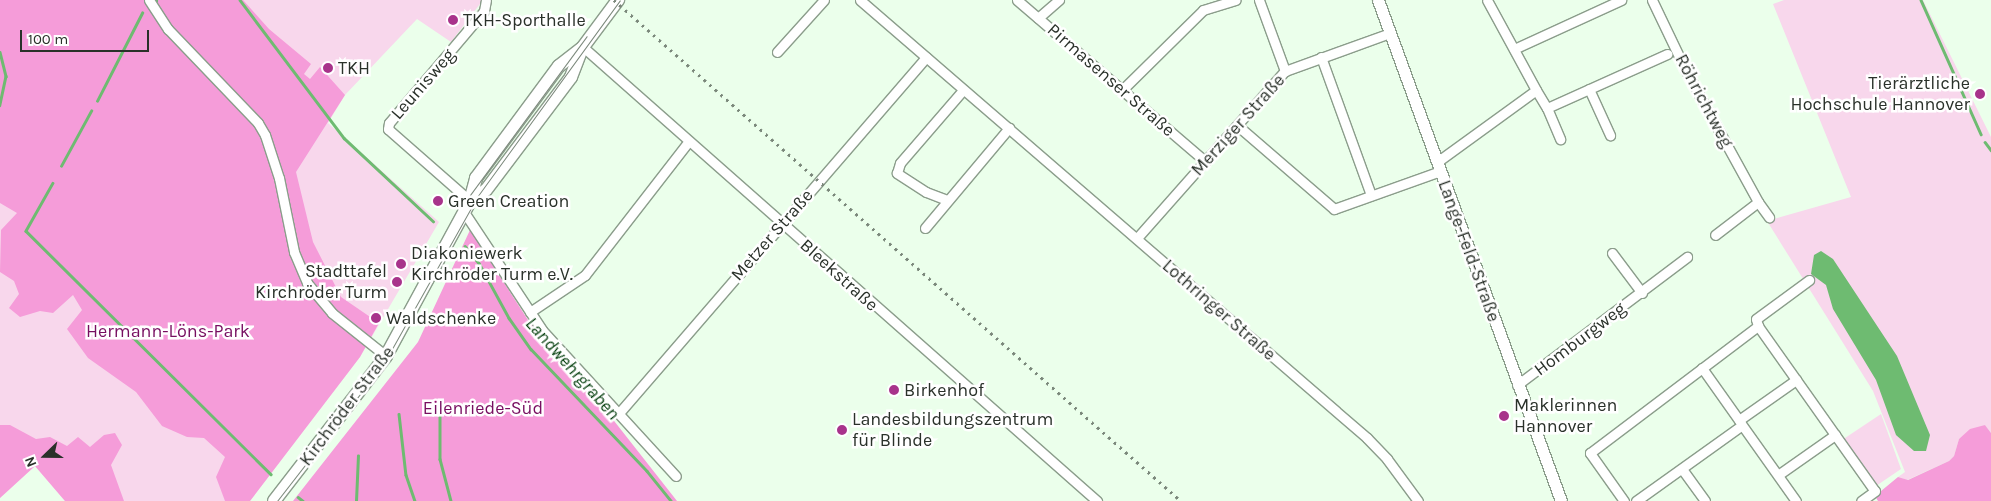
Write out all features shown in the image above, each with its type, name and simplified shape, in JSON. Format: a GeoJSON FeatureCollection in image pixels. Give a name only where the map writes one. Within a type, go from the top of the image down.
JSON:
{"type":"FeatureCollection","features":[{"type":"Feature","properties":{"kind":"main road"},"geometry":{"type":"LineString","coordinates":[[467,207],[486,190],[571,77],[583,47],[618,0]]}},
{"type":"Feature","properties":{"kind":"main road","name":"Kirchröder Straße"},"geometry":{"type":"LineString","coordinates":[[274,501],[386,356],[467,207]]}},
{"type":"Feature","properties":{"kind":"street"},"geometry":{"type":"LineString","coordinates":[[149,0],[168,29],[258,124],[265,134],[279,178],[294,252],[307,283],[332,313],[386,356]]}},
{"type":"Feature","properties":{"kind":"street","name":"Leunisweg"},"geometry":{"type":"LineString","coordinates":[[486,0],[484,11],[388,123],[388,129],[467,207],[542,330],[676,476]]}},
{"type":"Feature","properties":{"kind":"street"},"geometry":{"type":"LineString","coordinates":[[777,52],[824,0]]}},
{"type":"Feature","properties":{"kind":"street","name":"Lothringer Straße"},"geometry":{"type":"LineString","coordinates":[[860,0],[1367,438],[1388,459],[1418,501]]}},
{"type":"Feature","properties":{"kind":"street","name":"Pirmasenser Straße"},"geometry":{"type":"LineString","coordinates":[[1017,0],[1124,88],[1205,161]]}},
{"type":"Feature","properties":{"kind":"street"},"geometry":{"type":"LineString","coordinates":[[1038,18],[1059,0]]}},
{"type":"Feature","properties":{"kind":"street"},"geometry":{"type":"LineString","coordinates":[[1124,88],[1203,10],[1235,0]]}},
{"type":"Feature","properties":{"kind":"street"},"geometry":{"type":"LineString","coordinates":[[1259,0],[1285,71]]}},
{"type":"Feature","properties":{"kind":"street","name":"Lange-Feld-Straße"},"geometry":{"type":"LineString","coordinates":[[1378,0],[1517,385],[1561,501]]}},
{"type":"Feature","properties":{"kind":"street"},"geometry":{"type":"LineString","coordinates":[[1487,0],[1547,108],[1560,139]]}},
{"type":"Feature","properties":{"kind":"street"},"geometry":{"type":"LineString","coordinates":[[1514,49],[1622,0]]}},
{"type":"Feature","properties":{"kind":"street","name":"Röhrichtweg"},"geometry":{"type":"LineString","coordinates":[[1652,0],[1689,77],[1758,202],[1769,217]]}},
{"type":"Feature","properties":{"kind":"street","name":"Merziger Straße"},"geometry":{"type":"LineString","coordinates":[[1137,238],[1285,71],[1390,33]]}},
{"type":"Feature","properties":{"kind":"street","name":"Bleekstraße"},"geometry":{"type":"LineString","coordinates":[[583,47],[688,142],[1097,501]]}},
{"type":"Feature","properties":{"kind":"street"},"geometry":{"type":"LineString","coordinates":[[1547,108],[1667,54]]}},
{"type":"Feature","properties":{"kind":"street"},"geometry":{"type":"LineString","coordinates":[[1321,57],[1371,195]]}},
{"type":"Feature","properties":{"kind":"street","name":"Metzer Straße"},"geometry":{"type":"LineString","coordinates":[[619,413],[926,58]]}},
{"type":"Feature","properties":{"kind":"street"},"geometry":{"type":"LineString","coordinates":[[1589,89],[1610,135]]}},
{"type":"Feature","properties":{"kind":"street"},"geometry":{"type":"LineString","coordinates":[[947,200],[926,192],[897,173],[900,163],[963,90]]}},
{"type":"Feature","properties":{"kind":"street"},"geometry":{"type":"LineString","coordinates":[[1238,126],[1334,209],[1438,166],[1536,90]]}},
{"type":"Feature","properties":{"kind":"street"},"geometry":{"type":"LineString","coordinates":[[925,228],[1009,128]]}},
{"type":"Feature","properties":{"kind":"street"},"geometry":{"type":"LineString","coordinates":[[530,312],[585,275],[688,142]]}},
{"type":"Feature","properties":{"kind":"street"},"geometry":{"type":"LineString","coordinates":[[1715,235],[1758,202]]}},
{"type":"Feature","properties":{"kind":"street","name":"Homburgweg"},"geometry":{"type":"LineString","coordinates":[[1612,253],[1642,293]]}},
{"type":"Feature","properties":{"kind":"street","name":"Homburgweg"},"geometry":{"type":"LineString","coordinates":[[1517,385],[1642,293],[1687,257]]}},
{"type":"Feature","properties":{"kind":"street"},"geometry":{"type":"LineString","coordinates":[[1809,280],[1756,319],[1758,326],[1875,491],[1860,501]]}},
{"type":"Feature","properties":{"kind":"street"},"geometry":{"type":"LineString","coordinates":[[1624,501],[1590,453],[1758,326]]}},
{"type":"Feature","properties":{"kind":"street"},"geometry":{"type":"LineString","coordinates":[[1702,368],[1796,501]]}},
{"type":"Feature","properties":{"kind":"street"},"geometry":{"type":"LineString","coordinates":[[1636,501],[1796,380]]}},
{"type":"Feature","properties":{"kind":"street"},"geometry":{"type":"LineString","coordinates":[[1778,476],[1835,435]]}},
{"type":"Feature","properties":{"kind":"street"},"geometry":{"type":"LineString","coordinates":[[1682,468],[1705,501]]}},
{"type":"Feature","properties":{"kind":"green space","name":"Hermann-Löns-Park"},"geometry":{"type":"Polygon","coordinates":[[[0,0],[483,0],[451,42],[417,19],[345,95],[328,123],[439,222],[360,357],[250,501],[65,501],[35,466],[0,498],[0,0]]]}},
{"type":"Feature","properties":{"kind":"green space","name":"Hermann-Löns-Park"},"geometry":{"type":"Polygon","coordinates":[[[0,0],[243,0],[269,29],[311,64],[304,74],[310,79],[320,67],[345,95],[296,172],[313,242],[341,297],[379,323],[360,357],[250,501],[225,501],[216,477],[225,457],[204,438],[187,437],[162,426],[136,392],[88,358],[67,329],[82,310],[73,295],[53,313],[40,311],[20,317],[9,308],[19,294],[14,281],[0,272],[1,230],[17,213],[0,203],[0,0]]]}},
{"type":"Feature","properties":{"kind":"green space"},"geometry":{"type":"Polygon","coordinates":[[[1784,0],[1923,0],[1991,137],[1991,433],[1985,425],[1959,439],[1954,456],[1949,461],[1907,480],[1898,477],[1905,472],[1873,391],[1767,221],[1851,197],[1773,4],[1784,0]]]}},
{"type":"Feature","properties":{"kind":"green space","name":"Eilenriede-Süd"},"geometry":{"type":"Polygon","coordinates":[[[470,230],[528,320],[611,417],[677,501],[293,501],[418,342],[470,230]]]}},
{"type":"Feature","properties":{"kind":"green space"},"geometry":{"type":"Polygon","coordinates":[[[1881,414],[1901,469],[1876,486],[1842,440],[1881,414]]]}},
{"type":"Feature","properties":{"kind":"green space"},"geometry":{"type":"Polygon","coordinates":[[[0,425],[10,425],[36,439],[50,437],[67,446],[78,437],[90,447],[104,435],[115,433],[122,445],[111,465],[124,501],[65,501],[35,466],[0,498],[0,425]]]}},
{"type":"Feature","properties":{"kind":"green space"},"geometry":{"type":"Polygon","coordinates":[[[1985,425],[1991,433],[1991,501],[1878,501],[1875,496],[1898,477],[1908,480],[1949,461],[1954,456],[1959,439],[1970,429],[1985,425]]]}},
{"type":"Feature","properties":{"kind":"shaded area"},"geometry":{"type":"Polygon","coordinates":[[[1821,251],[1833,259],[1897,356],[1930,435],[1926,451],[1914,451],[1896,435],[1876,380],[1833,309],[1826,285],[1811,274],[1814,255],[1821,251]]]}},
{"type":"Feature","properties":{"kind":"waterway","name":"Landwehrgraben"},"geometry":{"type":"LineString","coordinates":[[240,0],[344,138],[433,221]]}},
{"type":"Feature","properties":{"kind":"waterway"},"geometry":{"type":"LineString","coordinates":[[1921,0],[1981,134]]}},
{"type":"Feature","properties":{"kind":"waterway"},"geometry":{"type":"LineString","coordinates":[[97,101],[142,13]]}},
{"type":"Feature","properties":{"kind":"waterway"},"geometry":{"type":"LineString","coordinates":[[0,52],[6,76],[0,105]]}},
{"type":"Feature","properties":{"kind":"waterway"},"geometry":{"type":"LineString","coordinates":[[61,166],[91,111]]}},
{"type":"Feature","properties":{"kind":"waterway"},"geometry":{"type":"LineString","coordinates":[[1985,142],[1991,150]]}},
{"type":"Feature","properties":{"kind":"waterway"},"geometry":{"type":"LineString","coordinates":[[53,183],[26,231],[271,474]]}},
{"type":"Feature","properties":{"kind":"waterway","name":"Landwehrgraben"},"geometry":{"type":"LineString","coordinates":[[465,246],[479,263],[509,318],[531,349],[647,471],[671,501]]}},
{"type":"Feature","properties":{"kind":"waterway"},"geometry":{"type":"LineString","coordinates":[[399,414],[406,475],[415,501]]}},
{"type":"Feature","properties":{"kind":"waterway"},"geometry":{"type":"LineString","coordinates":[[440,415],[440,459],[451,501]]}},
{"type":"Feature","properties":{"kind":"waterway"},"geometry":{"type":"LineString","coordinates":[[356,501],[358,456]]}},
{"type":"Feature","properties":{"kind":"waterway"},"geometry":{"type":"LineString","coordinates":[[298,497],[303,501]]}},
{"type":"Feature","properties":{"kind":"tram line"},"geometry":{"type":"LineString","coordinates":[[277,501],[384,363],[477,197],[620,0]]}},
{"type":"Feature","properties":{"kind":"tram line"},"geometry":{"type":"LineString","coordinates":[[470,195],[587,36]]}},
{"type":"Feature","properties":{"kind":"railway"},"geometry":{"type":"LineString","coordinates":[[614,0],[1181,501]]}},
{"type":"Feature","properties":{"kind":"place","name":"TKH-Sporthalle"},"geometry":{"type":"Point","coordinates":[453,20]}},
{"type":"Feature","properties":{"kind":"place","name":"TKH"},"geometry":{"type":"Point","coordinates":[328,68]}},
{"type":"Feature","properties":{"kind":"place","name":"Tierärztliche Hochschule Hannover"},"geometry":{"type":"Point","coordinates":[1980,94]}},
{"type":"Feature","properties":{"kind":"place","name":"Green Creation"},"geometry":{"type":"Point","coordinates":[438,201]}},
{"type":"Feature","properties":{"kind":"place","name":"Diakoniewerk Kirchröder Turm e.V."},"geometry":{"type":"Point","coordinates":[401,264]}},
{"type":"Feature","properties":{"kind":"place","name":"Stadttafel Kirchröder Turm"},"geometry":{"type":"Point","coordinates":[397,282]}},
{"type":"Feature","properties":{"kind":"place","name":"Waldschenke"},"geometry":{"type":"Point","coordinates":[376,318]}},
{"type":"Feature","properties":{"kind":"place","name":"Birkenhof"},"geometry":{"type":"Point","coordinates":[894,390]}},
{"type":"Feature","properties":{"kind":"place","name":"Maklerinnen Hannover"},"geometry":{"type":"Point","coordinates":[1504,416]}},
{"type":"Feature","properties":{"kind":"place","name":"Landesbildungszentrum für Blinde"},"geometry":{"type":"Point","coordinates":[842,430]}}]}
